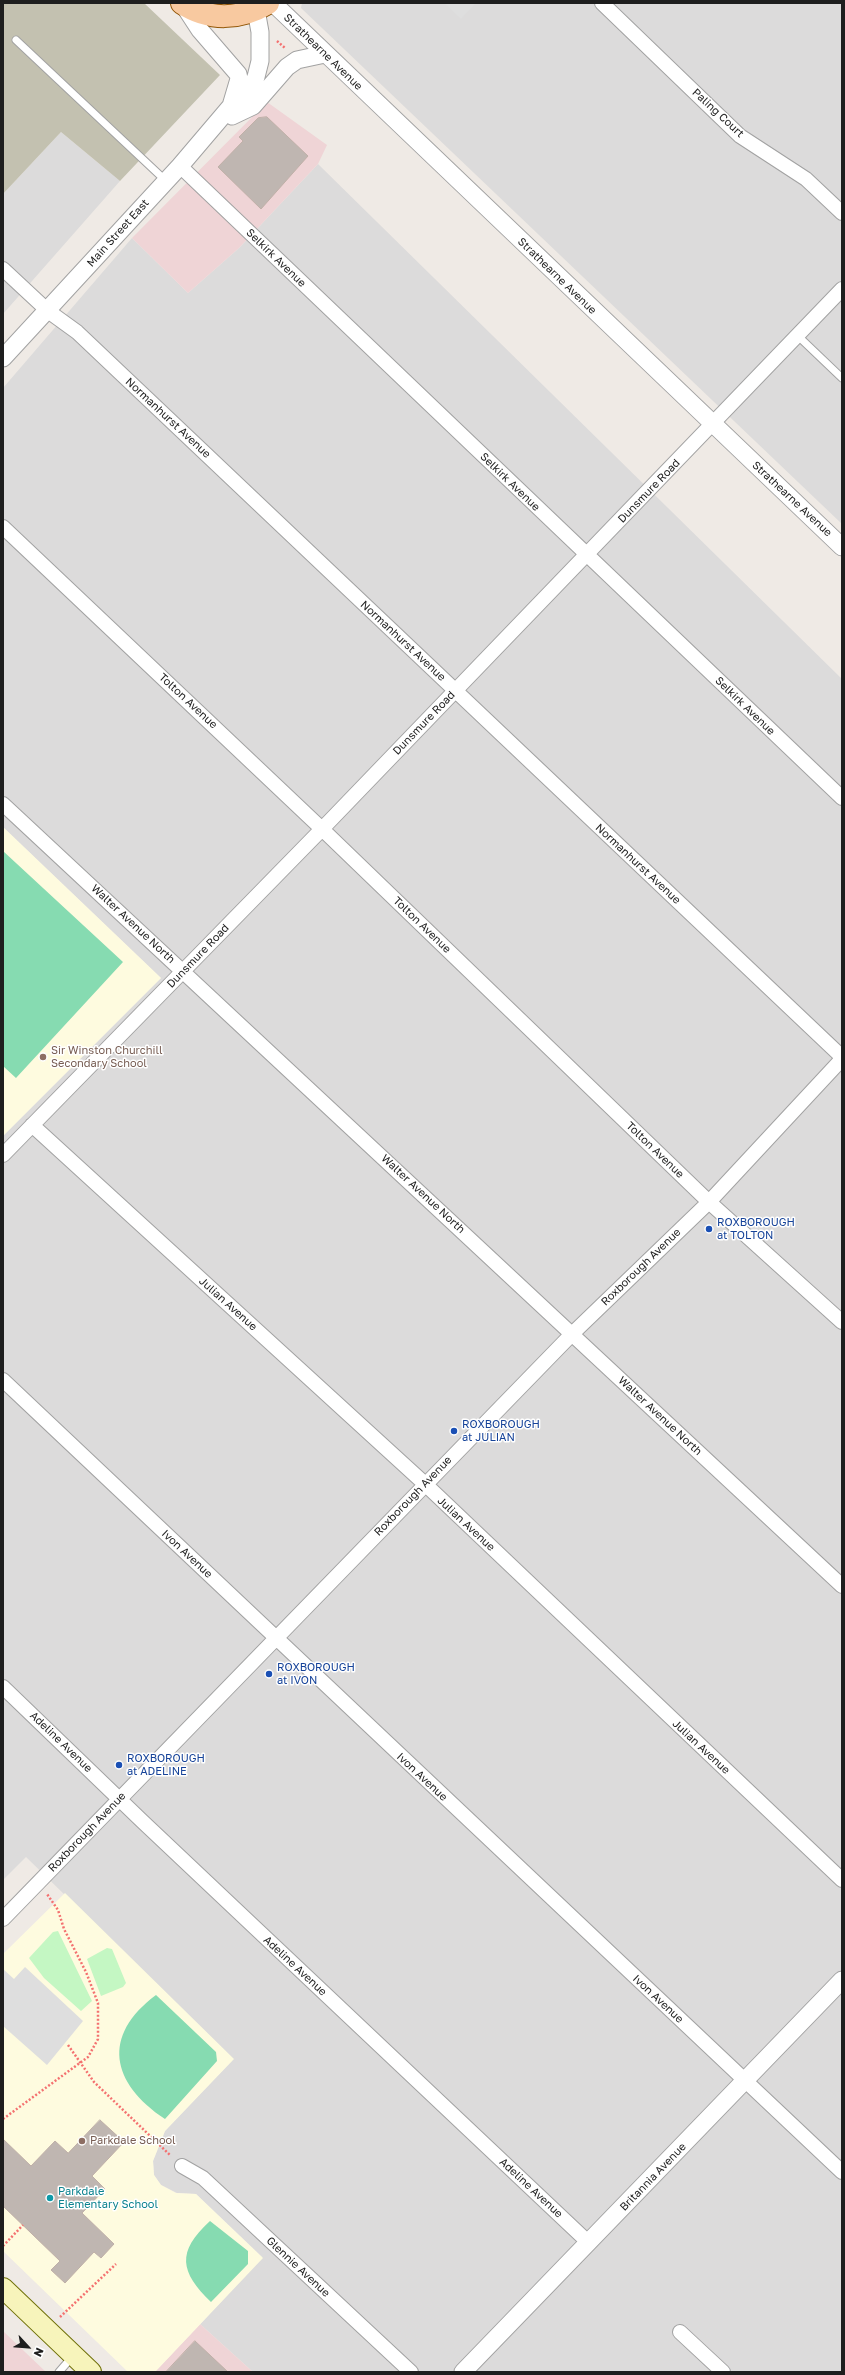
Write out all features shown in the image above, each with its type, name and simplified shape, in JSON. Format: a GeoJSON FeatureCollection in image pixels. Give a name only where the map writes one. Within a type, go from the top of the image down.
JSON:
{"type":"FeatureCollection","features":[{"type":"Feature","properties":{"kind":"main road"},"geometry":{"type":"LineString","coordinates":[[182,4],[202,14],[218,17],[238,16],[266,5]]}},
{"type":"Feature","properties":{"kind":"main road"},"geometry":{"type":"LineString","coordinates":[[3,2288],[91,2372]]}},
{"type":"Feature","properties":{"kind":"street","name":"Paling Court"},"geometry":{"type":"LineString","coordinates":[[602,3],[740,136],[806,179],[842,213]]}},
{"type":"Feature","properties":{"kind":"street","name":"Main Street East"},"geometry":{"type":"LineString","coordinates":[[182,4],[200,30],[238,74],[231,106]]}},
{"type":"Feature","properties":{"kind":"street","name":"Main Street East"},"geometry":{"type":"LineString","coordinates":[[3,358],[48,311],[180,166],[231,106],[248,94],[256,77],[266,5]]}},
{"type":"Feature","properties":{"kind":"street","name":"Strathearne Avenue"},"geometry":{"type":"LineString","coordinates":[[266,5],[325,54],[842,547]]}},
{"type":"Feature","properties":{"kind":"street"},"geometry":{"type":"LineString","coordinates":[[217,122],[253,106],[287,67],[297,60],[325,54]]}},
{"type":"Feature","properties":{"kind":"street","name":"Selkirk Avenue"},"geometry":{"type":"LineString","coordinates":[[180,166],[842,798]]}},
{"type":"Feature","properties":{"kind":"street","name":"Normanhurst Avenue"},"geometry":{"type":"LineString","coordinates":[[3,269],[48,311],[77,332],[842,1058]]}},
{"type":"Feature","properties":{"kind":"street","name":"Dunsmure Road"},"geometry":{"type":"LineString","coordinates":[[3,1155],[322,829],[842,289]]}},
{"type":"Feature","properties":{"kind":"street","name":"Tolton Avenue"},"geometry":{"type":"LineString","coordinates":[[3,527],[322,829],[709,1202],[842,1322]]}},
{"type":"Feature","properties":{"kind":"street","name":"Walter Avenue North"},"geometry":{"type":"LineString","coordinates":[[3,804],[184,971],[842,1586]]}},
{"type":"Feature","properties":{"kind":"street","name":"Roxborough Avenue"},"geometry":{"type":"LineString","coordinates":[[3,1920],[275,1638],[572,1334],[709,1202],[842,1058]]}},
{"type":"Feature","properties":{"kind":"street","name":"Julian Avenue"},"geometry":{"type":"LineString","coordinates":[[32,1125],[425,1484],[842,1880]]}},
{"type":"Feature","properties":{"kind":"street","name":"Ivon Avenue"},"geometry":{"type":"LineString","coordinates":[[3,1380],[842,2172]]}},
{"type":"Feature","properties":{"kind":"street","name":"Adeline Avenue"},"geometry":{"type":"LineString","coordinates":[[3,1687],[589,2243]]}},
{"type":"Feature","properties":{"kind":"street","name":"Britannia Avenue"},"geometry":{"type":"LineString","coordinates":[[463,2372],[842,1980]]}},
{"type":"Feature","properties":{"kind":"street","name":"Glennie Avenue"},"geometry":{"type":"LineString","coordinates":[[182,2166],[203,2178],[411,2372]]}},
{"type":"Feature","properties":{"kind":"street"},"geometry":{"type":"LineString","coordinates":[[680,2332],[723,2372]]}},
{"type":"Feature","properties":{"kind":"lane"},"geometry":{"type":"LineString","coordinates":[[16,40],[166,181]]}},
{"type":"Feature","properties":{"kind":"lane"},"geometry":{"type":"LineString","coordinates":[[798,336],[842,378]]}},
{"type":"Feature","properties":{"kind":"lane"},"geometry":{"type":"LineString","coordinates":[[59,2372],[74,2356]]}},
{"type":"Feature","properties":{"kind":"path"},"geometry":{"type":"LineString","coordinates":[[275,39],[287,51]]}},
{"type":"Feature","properties":{"kind":"path"},"geometry":{"type":"LineString","coordinates":[[3,2119],[88,2057],[98,2039],[98,2003],[86,1972],[64,1930],[58,1910],[39,1882]]}},
{"type":"Feature","properties":{"kind":"path"},"geometry":{"type":"LineString","coordinates":[[68,2046],[79,2064],[94,2082],[182,2166]]}},
{"type":"Feature","properties":{"kind":"path"},"geometry":{"type":"LineString","coordinates":[[3,2246],[23,2225]]}},
{"type":"Feature","properties":{"kind":"path"},"geometry":{"type":"LineString","coordinates":[[47,2330],[116,2264]]}},
{"type":"Feature","properties":{"kind":"shaded area"},"geometry":{"type":"Polygon","coordinates":[[[3,3],[144,3],[220,75],[120,181],[61,132],[3,194],[3,3]]]}},
{"type":"Feature","properties":{"kind":"shaded area"},"geometry":{"type":"Polygon","coordinates":[[[302,3],[842,3],[842,524],[301,8],[302,3]]]}},
{"type":"Feature","properties":{"kind":"shaded area"},"geometry":{"type":"Polygon","coordinates":[[[444,3],[476,3],[461,19],[444,3]]]}},
{"type":"Feature","properties":{"kind":"shaded area"},"geometry":{"type":"Polygon","coordinates":[[[267,102],[327,145],[318,164],[239,248],[188,293],[132,238],[267,102]]]}},
{"type":"Feature","properties":{"kind":"shaded area"},"geometry":{"type":"Polygon","coordinates":[[[61,132],[120,181],[3,314],[3,194],[61,132]]]}},
{"type":"Feature","properties":{"kind":"shaded area"},"geometry":{"type":"Polygon","coordinates":[[[318,164],[842,679],[842,2372],[253,2372],[200,2324],[262,2257],[196,2194],[177,2193],[161,2185],[154,2175],[153,2161],[165,2131],[233,2059],[26,1857],[3,1880],[3,1136],[161,978],[3,827],[3,388],[132,238],[188,293],[239,248],[318,164]]]}},
{"type":"Feature","properties":{"kind":"shaded area","name":"Sir Winston Churchill Secondary School"},"geometry":{"type":"Polygon","coordinates":[[[3,827],[161,978],[3,1136],[3,827]]]}},
{"type":"Feature","properties":{"kind":"shaded area","name":"Parkdale School"},"geometry":{"type":"Polygon","coordinates":[[[65,1893],[234,2059],[165,2131],[153,2161],[154,2175],[161,2185],[176,2193],[196,2194],[263,2258],[155,2372],[128,2372],[3,2251],[3,1954],[65,1893]]]}},
{"type":"Feature","properties":{"kind":"shaded area"},"geometry":{"type":"Polygon","coordinates":[[[25,1967],[83,2021],[47,2065],[3,2026],[3,1969],[14,1979],[25,1967]]]}},
{"type":"Feature","properties":{"kind":"shaded area"},"geometry":{"type":"Polygon","coordinates":[[[200,2324],[253,2372],[155,2372],[200,2324]]]}},
{"type":"Feature","properties":{"kind":"shaded area"},"geometry":{"type":"Polygon","coordinates":[[[3,2331],[46,2372],[3,2372],[3,2331]]]}},
{"type":"Feature","properties":{"kind":"green space"},"geometry":{"type":"Polygon","coordinates":[[[3,851],[123,962],[16,1078],[3,1066],[3,851]]]}},
{"type":"Feature","properties":{"kind":"green space"},"geometry":{"type":"Polygon","coordinates":[[[58,1931],[92,2001],[81,2011],[44,1978],[29,1958],[53,1932],[58,1931]]]}},
{"type":"Feature","properties":{"kind":"green space"},"geometry":{"type":"Polygon","coordinates":[[[107,1948],[112,1949],[126,1983],[123,1987],[101,1996],[87,1959],[107,1948]]]}},
{"type":"Feature","properties":{"kind":"green space"},"geometry":{"type":"Polygon","coordinates":[[[156,1995],[216,2052],[217,2061],[165,2119],[147,2105],[133,2090],[124,2075],[120,2059],[120,2043],[127,2027],[138,2011],[156,1995]]]}},
{"type":"Feature","properties":{"kind":"green space"},"geometry":{"type":"Polygon","coordinates":[[[210,2221],[248,2251],[248,2264],[211,2302],[193,2281],[188,2271],[186,2262],[187,2252],[191,2243],[210,2221]]]}},
{"type":"Feature","properties":{"kind":"building"},"geometry":{"type":"Polygon","coordinates":[[[267,117],[308,156],[261,209],[218,167],[243,141],[239,137],[258,118],[267,117]]]}},
{"type":"Feature","properties":{"kind":"building","name":"Parkdale Elementary School"},"geometry":{"type":"Polygon","coordinates":[[[100,2120],[124,2142],[92,2176],[105,2189],[82,2213],[114,2244],[101,2258],[94,2252],[65,2283],[51,2270],[60,2261],[3,2206],[3,2139],[31,2166],[55,2141],[68,2153],[100,2120]]]}},
{"type":"Feature","properties":{"kind":"building"},"geometry":{"type":"Polygon","coordinates":[[[195,2341],[228,2372],[166,2372],[195,2341]]]}},
{"type":"Feature","properties":{"kind":"place","name":"Sir Winston Churchill Secondary School"},"geometry":{"type":"Point","coordinates":[43,1057]}},
{"type":"Feature","properties":{"kind":"place","name":"ROXBOROUGH at TOLTON"},"geometry":{"type":"Point","coordinates":[709,1229]}},
{"type":"Feature","properties":{"kind":"place","name":"ROXBOROUGH at JULIAN"},"geometry":{"type":"Point","coordinates":[454,1431]}},
{"type":"Feature","properties":{"kind":"place","name":"ROXBOROUGH at IVON"},"geometry":{"type":"Point","coordinates":[269,1674]}},
{"type":"Feature","properties":{"kind":"place","name":"ROXBOROUGH at ADELINE"},"geometry":{"type":"Point","coordinates":[119,1765]}},
{"type":"Feature","properties":{"kind":"place","name":"Parkdale School"},"geometry":{"type":"Point","coordinates":[82,2141]}},
{"type":"Feature","properties":{"kind":"place","name":"Parkdale Elementary School"},"geometry":{"type":"Point","coordinates":[50,2198]}}]}
